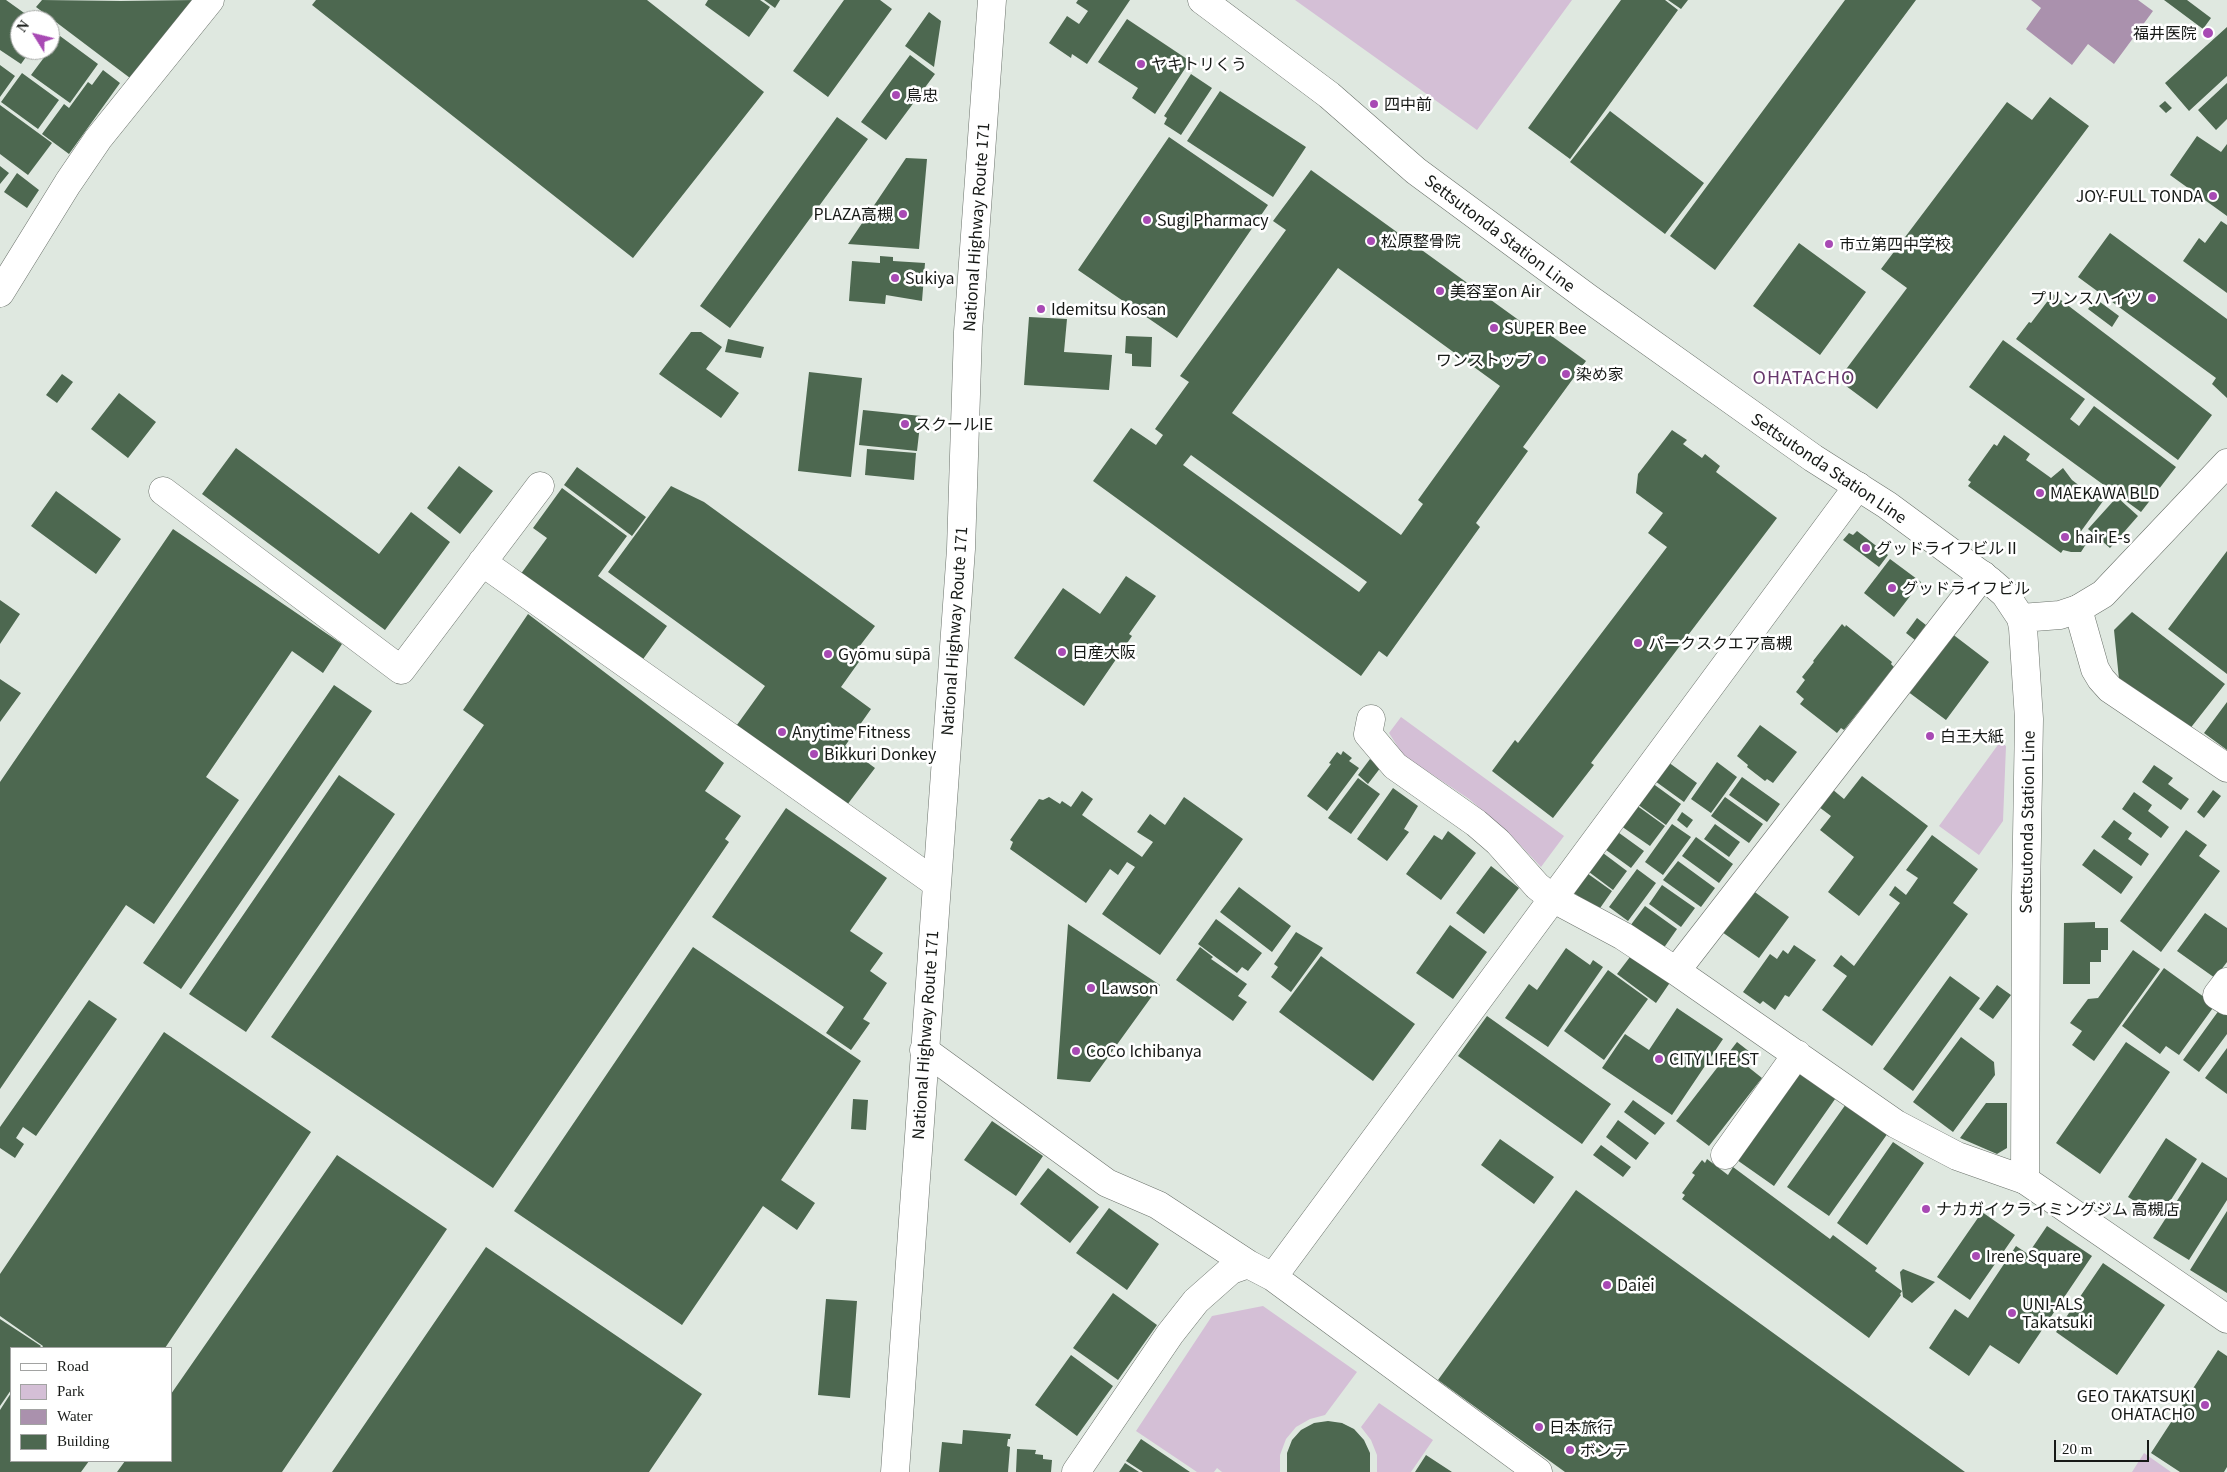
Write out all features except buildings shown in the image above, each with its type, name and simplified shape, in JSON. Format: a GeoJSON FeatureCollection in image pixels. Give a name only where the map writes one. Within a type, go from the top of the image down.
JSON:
{"type":"FeatureCollection","features":[{"type":"Feature","properties":{"kind":"main road"},"geometry":{"type":"LineString","coordinates":[[0,293],[68,183],[98,139],[210,0]]}},
{"type":"Feature","properties":{"kind":"main road","name":"National Highway Route 171"},"geometry":{"type":"LineString","coordinates":[[895,1472],[961,549],[968,332],[992,0]]}},
{"type":"Feature","properties":{"kind":"main road","name":"Settsutonda Station Line"},"geometry":{"type":"LineString","coordinates":[[1202,0],[1329,95],[1416,171],[1548,269],[1702,381],[1813,458],[1858,486],[1983,575],[2005,594],[2021,618],[2026,650],[2029,720],[2025,1180]]}},
{"type":"Feature","properties":{"kind":"main road"},"geometry":{"type":"LineString","coordinates":[[2021,618],[2052,616],[2078,609],[2103,594],[2227,463]]}},
{"type":"Feature","properties":{"kind":"main road"},"geometry":{"type":"LineString","coordinates":[[163,491],[401,670],[540,486]]}},
{"type":"Feature","properties":{"kind":"main road"},"geometry":{"type":"LineString","coordinates":[[1274,1277],[1858,486]]}},
{"type":"Feature","properties":{"kind":"main road"},"geometry":{"type":"LineString","coordinates":[[482,562],[936,883]]}},
{"type":"Feature","properties":{"kind":"main road"},"geometry":{"type":"LineString","coordinates":[[1676,971],[1983,575]]}},
{"type":"Feature","properties":{"kind":"main road"},"geometry":{"type":"LineString","coordinates":[[2078,609],[2094,669],[2110,689],[2227,768]]}},
{"type":"Feature","properties":{"kind":"main road"},"geometry":{"type":"LineString","coordinates":[[1371,719],[1368,734],[1395,766],[1476,823],[1498,842],[1537,886],[1552,898],[1622,936],[1676,971],[1896,1124],[1926,1141],[1974,1162],[2025,1180],[2227,1319]]}},
{"type":"Feature","properties":{"kind":"main road"},"geometry":{"type":"LineString","coordinates":[[2227,982],[2218,994],[2227,1001]]}},
{"type":"Feature","properties":{"kind":"main road"},"geometry":{"type":"LineString","coordinates":[[924,1050],[1106,1183],[1158,1205],[1248,1264],[1274,1277],[1538,1472]]}},
{"type":"Feature","properties":{"kind":"main road"},"geometry":{"type":"LineString","coordinates":[[1725,1154],[1797,1054]]}},
{"type":"Feature","properties":{"kind":"main road"},"geometry":{"type":"LineString","coordinates":[[1076,1472],[1170,1334],[1196,1301],[1231,1270],[1248,1264]]}},
{"type":"Feature","properties":{"kind":"green space"},"geometry":{"type":"Polygon","coordinates":[[[1295,0],[1572,0],[1477,130],[1295,0]]]}},
{"type":"Feature","properties":{"kind":"green space"},"geometry":{"type":"Polygon","coordinates":[[[1401,717],[1564,836],[1541,867],[1508,832],[1469,799],[1403,755],[1389,733],[1401,717]]]}},
{"type":"Feature","properties":{"kind":"green space"},"geometry":{"type":"Polygon","coordinates":[[[2000,742],[2006,746],[2003,821],[1979,855],[1939,826],[2000,742]]]}},
{"type":"Feature","properties":{"kind":"green space"},"geometry":{"type":"Polygon","coordinates":[[[1263,1306],[1357,1372],[1325,1415],[1310,1419],[1296,1427],[1286,1439],[1280,1455],[1280,1472],[1222,1472],[1217,1468],[1214,1472],[1197,1472],[1136,1431],[1212,1316],[1263,1306]]]}},
{"type":"Feature","properties":{"kind":"green space"},"geometry":{"type":"Polygon","coordinates":[[[1379,1403],[1433,1440],[1411,1472],[1377,1472],[1377,1455],[1371,1440],[1361,1427],[1379,1403]]]}},
{"type":"Feature","properties":{"kind":"green space"},"geometry":{"type":"Polygon","coordinates":[[[2144,1453],[2171,1472],[2132,1472],[2144,1453]]]}},
{"type":"Feature","properties":{"kind":"water"},"geometry":{"type":"Polygon","coordinates":[[[2031,0],[2138,0],[2153,11],[2114,64],[2088,44],[2072,65],[2026,29],[2041,8],[2031,0]]]}},
{"type":"Feature","properties":{"kind":"place","name":"福井医院"},"geometry":{"type":"Point","coordinates":[2208,33]}},
{"type":"Feature","properties":{"kind":"place","name":"ヤキトリくう"},"geometry":{"type":"Point","coordinates":[1141,64]}},
{"type":"Feature","properties":{"kind":"place","name":"鳥忠"},"geometry":{"type":"Point","coordinates":[896,95]}},
{"type":"Feature","properties":{"kind":"place","name":"四中前"},"geometry":{"type":"Point","coordinates":[1374,104]}},
{"type":"Feature","properties":{"kind":"place","name":"JOY-FULL TONDA"},"geometry":{"type":"Point","coordinates":[2213,196]}},
{"type":"Feature","properties":{"kind":"place","name":"PLAZA高槻"},"geometry":{"type":"Point","coordinates":[903,214]}},
{"type":"Feature","properties":{"kind":"place","name":"Sugi Pharmacy"},"geometry":{"type":"Point","coordinates":[1147,220]}},
{"type":"Feature","properties":{"kind":"place","name":"松原整骨院"},"geometry":{"type":"Point","coordinates":[1371,241]}},
{"type":"Feature","properties":{"kind":"place","name":"市立第四中学校"},"geometry":{"type":"Point","coordinates":[1829,244]}},
{"type":"Feature","properties":{"kind":"place","name":"Sukiya"},"geometry":{"type":"Point","coordinates":[895,278]}},
{"type":"Feature","properties":{"kind":"place","name":"美容室on Air"},"geometry":{"type":"Point","coordinates":[1440,291]}},
{"type":"Feature","properties":{"kind":"place","name":"プリンスハイツ"},"geometry":{"type":"Point","coordinates":[2152,298]}},
{"type":"Feature","properties":{"kind":"place","name":"Idemitsu Kosan"},"geometry":{"type":"Point","coordinates":[1041,309]}},
{"type":"Feature","properties":{"kind":"place","name":"SUPER Bee"},"geometry":{"type":"Point","coordinates":[1494,328]}},
{"type":"Feature","properties":{"kind":"place","name":"ワンストップ"},"geometry":{"type":"Point","coordinates":[1542,360]}},
{"type":"Feature","properties":{"kind":"place","name":"染め家"},"geometry":{"type":"Point","coordinates":[1566,374]}},
{"type":"Feature","properties":{"kind":"place","name":"スクールIE"},"geometry":{"type":"Point","coordinates":[905,424]}},
{"type":"Feature","properties":{"kind":"place","name":"MAEKAWA BLD"},"geometry":{"type":"Point","coordinates":[2040,493]}},
{"type":"Feature","properties":{"kind":"place","name":"hair E-s"},"geometry":{"type":"Point","coordinates":[2065,537]}},
{"type":"Feature","properties":{"kind":"place","name":"グッドライフビルⅡ"},"geometry":{"type":"Point","coordinates":[1866,548]}},
{"type":"Feature","properties":{"kind":"place","name":"グッドライフビル"},"geometry":{"type":"Point","coordinates":[1892,588]}},
{"type":"Feature","properties":{"kind":"place","name":"パークスクエア高槻"},"geometry":{"type":"Point","coordinates":[1638,643]}},
{"type":"Feature","properties":{"kind":"place","name":"日産大阪"},"geometry":{"type":"Point","coordinates":[1062,652]}},
{"type":"Feature","properties":{"kind":"place","name":"Gyōmu sūpā"},"geometry":{"type":"Point","coordinates":[828,654]}},
{"type":"Feature","properties":{"kind":"place","name":"Anytime Fitness"},"geometry":{"type":"Point","coordinates":[782,732]}},
{"type":"Feature","properties":{"kind":"place","name":"白王大紙"},"geometry":{"type":"Point","coordinates":[1930,736]}},
{"type":"Feature","properties":{"kind":"place","name":"Bikkuri Donkey"},"geometry":{"type":"Point","coordinates":[814,754]}},
{"type":"Feature","properties":{"kind":"place","name":"Lawson"},"geometry":{"type":"Point","coordinates":[1091,988]}},
{"type":"Feature","properties":{"kind":"place","name":"CoCo Ichibanya"},"geometry":{"type":"Point","coordinates":[1076,1051]}},
{"type":"Feature","properties":{"kind":"place","name":"CITY LIFE ST"},"geometry":{"type":"Point","coordinates":[1659,1059]}},
{"type":"Feature","properties":{"kind":"place","name":"ナカガイクライミングジム 高槻店"},"geometry":{"type":"Point","coordinates":[1926,1209]}},
{"type":"Feature","properties":{"kind":"place","name":"Irene Square"},"geometry":{"type":"Point","coordinates":[1976,1256]}},
{"type":"Feature","properties":{"kind":"place","name":"Daiei"},"geometry":{"type":"Point","coordinates":[1607,1285]}},
{"type":"Feature","properties":{"kind":"place","name":"UNI-ALS Takatsuki"},"geometry":{"type":"Point","coordinates":[2012,1313]}},
{"type":"Feature","properties":{"kind":"place","name":"GEO TAKATSUKI OHATACHO"},"geometry":{"type":"Point","coordinates":[2205,1405]}},
{"type":"Feature","properties":{"kind":"place","name":"日本旅行"},"geometry":{"type":"Point","coordinates":[1539,1427]}},
{"type":"Feature","properties":{"kind":"place","name":"ボンテ"},"geometry":{"type":"Point","coordinates":[1570,1450]}},
{"type":"Feature","properties":{"kind":"district","name":"OHATACHO"},"geometry":{"type":"Point","coordinates":[1804,377]}}]}
